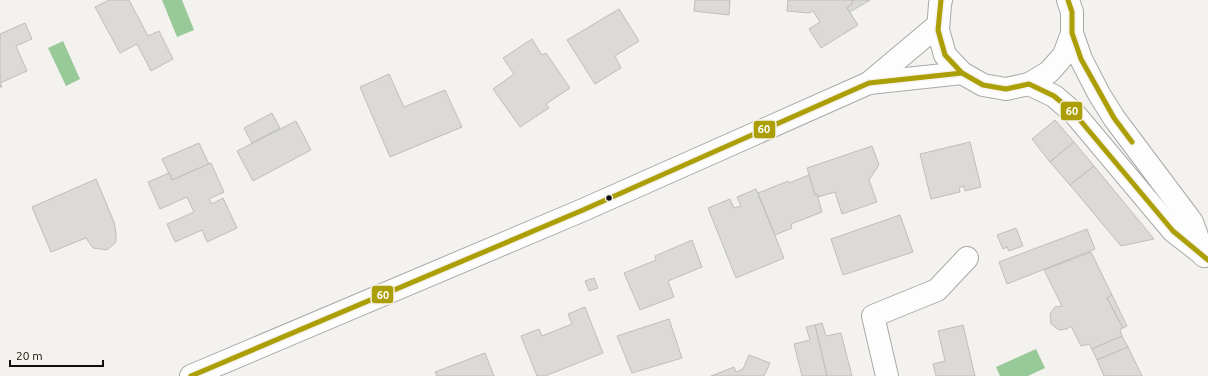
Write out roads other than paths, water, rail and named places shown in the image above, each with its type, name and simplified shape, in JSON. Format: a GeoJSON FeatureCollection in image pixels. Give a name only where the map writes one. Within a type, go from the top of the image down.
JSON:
{"type":"FeatureCollection","features":[{"type":"Feature","properties":{"kind":"street"},"geometry":{"type":"LineString","coordinates":[[941,0],[938,30],[945,55],[962,73],[983,85],[1006,89],[1029,84],[1049,72],[1064,55],[1074,11]]}},
{"type":"Feature","properties":{"kind":"street"},"geometry":{"type":"LineString","coordinates":[[1074,11],[1081,60],[1099,94],[1114,118],[1192,222],[1206,258]]}},
{"type":"Feature","properties":{"kind":"street"},"geometry":{"type":"LineString","coordinates":[[191,376],[583,210],[869,83],[938,25]]}},
{"type":"Feature","properties":{"kind":"street"},"geometry":{"type":"LineString","coordinates":[[869,83],[962,73]]}},
{"type":"Feature","properties":{"kind":"street"},"geometry":{"type":"LineString","coordinates":[[1029,84],[1054,96],[1074,113],[1173,231],[1206,258]]}},
{"type":"Feature","properties":{"kind":"street"},"geometry":{"type":"LineString","coordinates":[[887,376],[873,316],[937,290],[967,258]]}}]}
